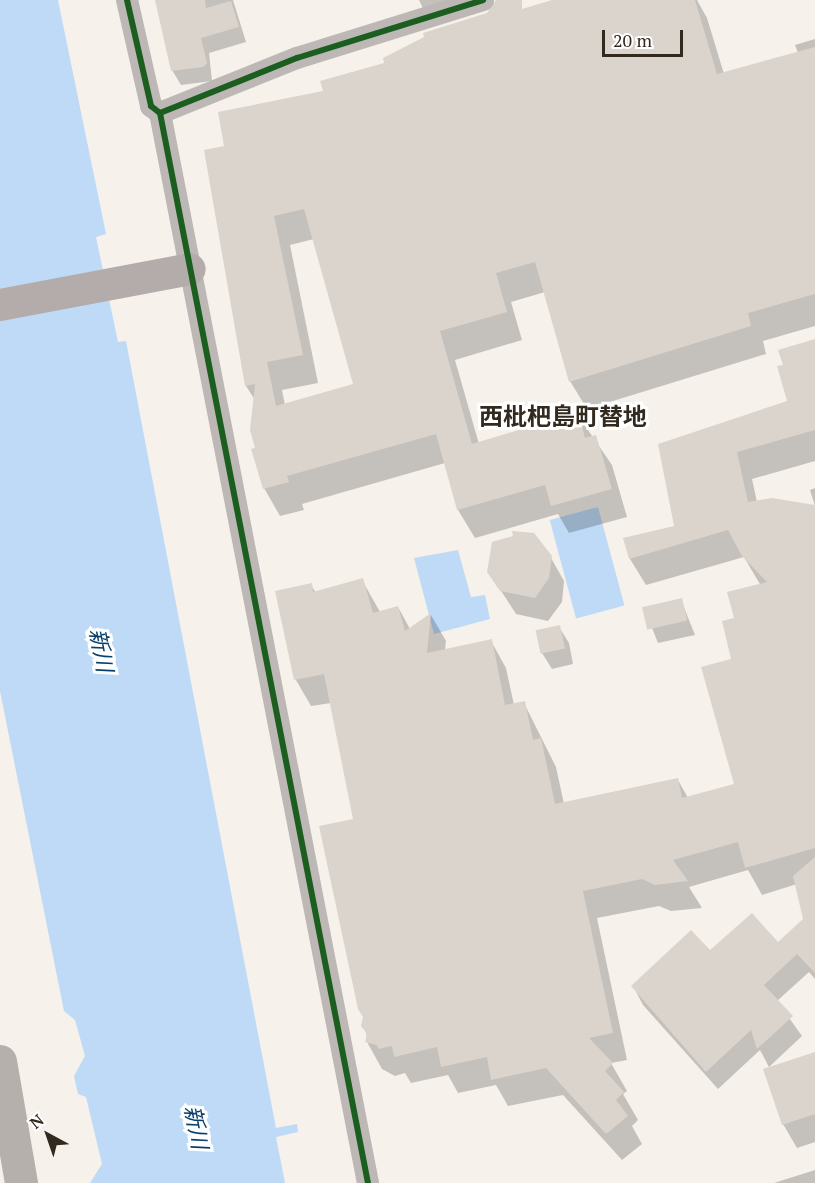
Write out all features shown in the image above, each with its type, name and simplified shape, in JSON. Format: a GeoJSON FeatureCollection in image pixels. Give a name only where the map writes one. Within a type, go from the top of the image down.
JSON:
{"type":"FeatureCollection","features":[{"type":"Feature","properties":{"kind":"main road"},"geometry":{"type":"LineString","coordinates":[[0,1061],[21,1183]]}},
{"type":"Feature","properties":{"kind":"street"},"geometry":{"type":"LineString","coordinates":[[127,0],[151,106],[160,113],[368,1183]]}},
{"type":"Feature","properties":{"kind":"street"},"geometry":{"type":"LineString","coordinates":[[160,113],[297,58],[483,0]]}},
{"type":"Feature","properties":{"kind":"street"},"geometry":{"type":"LineString","coordinates":[[0,305],[190,269]]}},
{"type":"Feature","properties":{"kind":"water","name":"新川"},"geometry":{"type":"Polygon","coordinates":[[[0,0],[58,0],[106,234],[96,237],[118,342],[126,341],[276,1128],[297,1124],[298,1132],[276,1137],[285,1183],[90,1183],[102,1164],[86,1097],[78,1094],[74,1076],[85,1056],[75,1020],[64,1011],[0,691],[0,0]]]}},
{"type":"Feature","properties":{"kind":"water"},"geometry":{"type":"Polygon","coordinates":[[[598,507],[624,606],[576,618],[550,520],[598,507]]]}},
{"type":"Feature","properties":{"kind":"water"},"geometry":{"type":"Polygon","coordinates":[[[458,550],[471,597],[485,595],[490,619],[434,634],[414,558],[458,550]]]}},
{"type":"Feature","properties":{"kind":"building"},"geometry":{"type":"Polygon","coordinates":[[[155,0],[205,0],[206,8],[231,1],[239,27],[201,38],[207,63],[203,67],[171,71],[155,0]]]}},
{"type":"Feature","properties":{"kind":"building"},"geometry":{"type":"Polygon","coordinates":[[[496,0],[522,0],[522,9],[552,0],[695,0],[717,74],[815,47],[815,294],[748,313],[751,326],[569,382],[535,262],[496,273],[507,312],[440,331],[472,444],[578,412],[585,438],[596,435],[612,489],[551,506],[545,485],[457,510],[436,434],[287,476],[289,482],[263,489],[251,449],[255,448],[250,430],[255,384],[245,386],[204,150],[224,146],[218,112],[323,91],[320,81],[384,63],[383,58],[424,37],[423,33],[487,13],[496,0]],[[304,209],[274,216],[303,355],[267,362],[276,406],[353,384],[304,209]]]}},
{"type":"Feature","properties":{"kind":"building"},"geometry":{"type":"Polygon","coordinates":[[[815,339],[815,430],[737,452],[748,502],[772,498],[815,505],[815,848],[745,868],[738,842],[673,860],[688,881],[655,885],[642,879],[583,891],[613,1033],[589,1038],[613,1063],[605,1071],[624,1092],[616,1100],[628,1116],[606,1134],[546,1068],[491,1080],[487,1057],[441,1067],[437,1047],[394,1057],[392,1046],[378,1049],[377,1045],[365,1042],[367,1034],[361,1026],[363,1017],[358,1009],[319,826],[353,819],[324,674],[294,680],[275,591],[312,583],[313,592],[363,578],[373,613],[398,606],[405,631],[431,613],[427,653],[492,639],[505,705],[525,701],[533,740],[541,738],[555,804],[678,778],[682,798],[734,784],[701,667],[731,659],[722,621],[734,618],[727,592],[767,582],[742,556],[728,530],[629,559],[623,538],[674,526],[658,444],[787,401],[777,366],[783,365],[778,350],[815,339]]]}},
{"type":"Feature","properties":{"kind":"building"},"geometry":{"type":"Polygon","coordinates":[[[512,531],[534,533],[552,556],[549,578],[535,598],[500,591],[487,572],[492,542],[513,536],[512,531]]]}},
{"type":"Feature","properties":{"kind":"building"},"geometry":{"type":"Polygon","coordinates":[[[682,598],[687,620],[647,630],[642,607],[682,598]]]}},
{"type":"Feature","properties":{"kind":"building"},"geometry":{"type":"Polygon","coordinates":[[[560,625],[565,648],[541,654],[536,630],[560,625]]]}},
{"type":"Feature","properties":{"kind":"building"},"geometry":{"type":"Polygon","coordinates":[[[815,857],[815,973],[797,954],[764,985],[793,1016],[757,1049],[751,1030],[706,1072],[631,986],[691,930],[710,950],[752,913],[778,942],[803,919],[793,876],[815,857]]]}},
{"type":"Feature","properties":{"kind":"building"},"geometry":{"type":"Polygon","coordinates":[[[815,1052],[815,1114],[782,1125],[763,1069],[815,1052]]]}},
{"type":"Feature","properties":{"kind":"cycle path"},"geometry":{"type":"LineString","coordinates":[[127,0],[151,106],[160,113],[368,1183]]}},
{"type":"Feature","properties":{"kind":"cycle path"},"geometry":{"type":"LineString","coordinates":[[160,113],[297,58],[483,0]]}},
{"type":"Feature","properties":{"kind":"district","name":"西枇杷島町替地"},"geometry":{"type":"Point","coordinates":[563,417]}}]}
